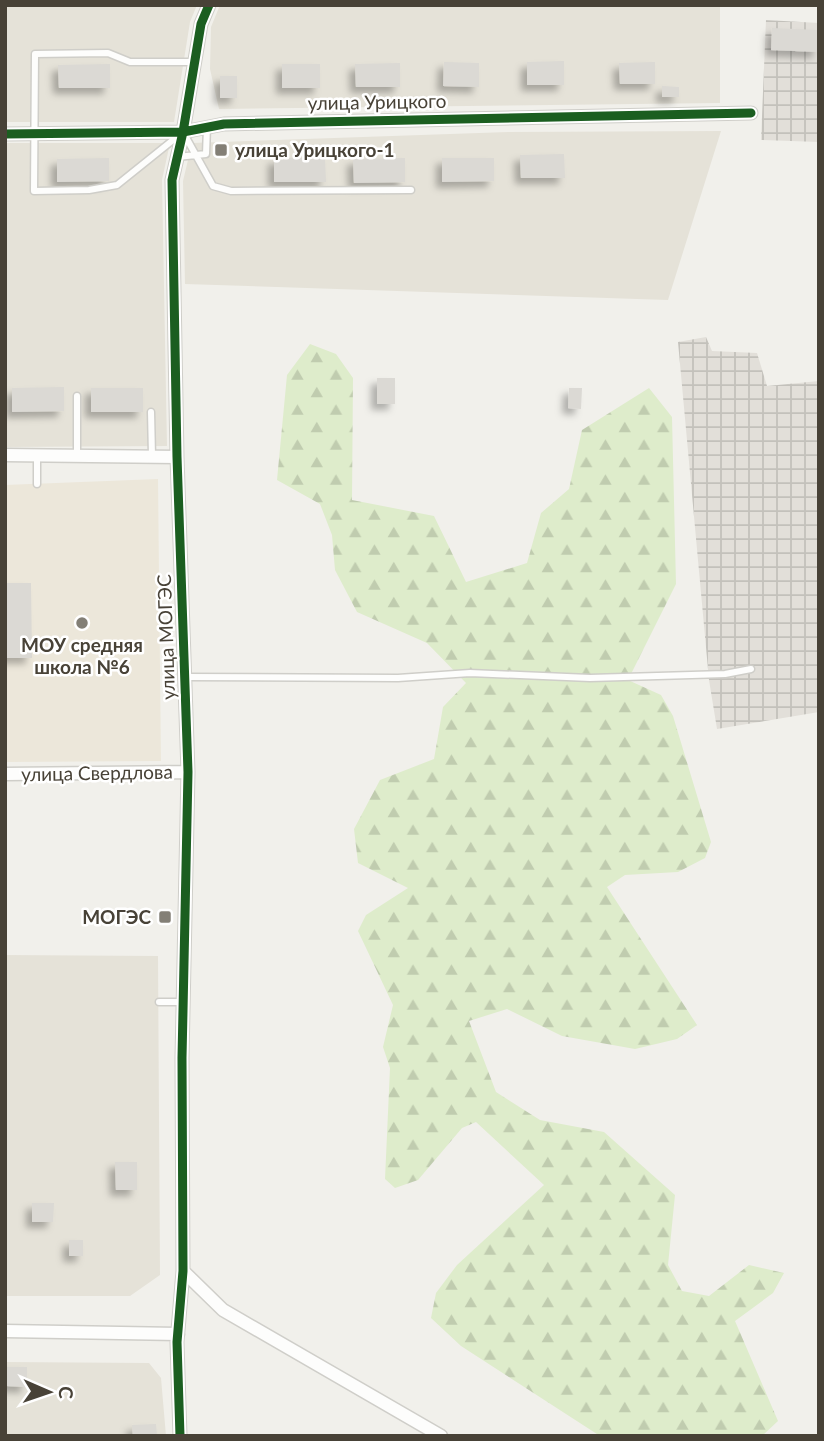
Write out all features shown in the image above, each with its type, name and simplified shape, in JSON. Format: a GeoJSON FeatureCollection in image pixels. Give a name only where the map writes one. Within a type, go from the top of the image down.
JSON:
{"type":"FeatureCollection","features":[{"type":"Feature","properties":{"kind":"street","name":"улица МОГЭС"},"geometry":{"type":"LineString","coordinates":[[180,1436],[177,1334],[183,1271],[183,1002],[188,772],[177,457],[172,180],[201,24],[209,5]]}},
{"type":"Feature","properties":{"kind":"street","name":"улица Урицкого"},"geometry":{"type":"LineString","coordinates":[[5,134],[183,132],[224,124],[251,123],[751,113]]}},
{"type":"Feature","properties":{"kind":"street"},"geometry":{"type":"LineString","coordinates":[[5,455],[177,457]]}},
{"type":"Feature","properties":{"kind":"street","name":"улица Свердлова"},"geometry":{"type":"LineString","coordinates":[[5,774],[188,772]]}},
{"type":"Feature","properties":{"kind":"street"},"geometry":{"type":"LineString","coordinates":[[183,1271],[223,1310],[441,1436]]}},
{"type":"Feature","properties":{"kind":"street"},"geometry":{"type":"LineString","coordinates":[[5,1331],[177,1334]]}},
{"type":"Feature","properties":{"kind":"lane"},"geometry":{"type":"LineString","coordinates":[[195,62],[130,62],[108,53],[35,54],[34,191],[89,190],[117,185],[183,132],[213,186],[231,191],[411,190]]}},
{"type":"Feature","properties":{"kind":"lane"},"geometry":{"type":"LineString","coordinates":[[177,157],[206,155],[207,127]]}},
{"type":"Feature","properties":{"kind":"lane"},"geometry":{"type":"LineString","coordinates":[[77,396],[77,456]]}},
{"type":"Feature","properties":{"kind":"lane"},"geometry":{"type":"LineString","coordinates":[[151,412],[152,457]]}},
{"type":"Feature","properties":{"kind":"lane"},"geometry":{"type":"LineString","coordinates":[[37,455],[37,484]]}},
{"type":"Feature","properties":{"kind":"lane"},"geometry":{"type":"LineString","coordinates":[[184,677],[398,678],[470,673],[590,678],[725,674],[751,669]]}},
{"type":"Feature","properties":{"kind":"lane"},"geometry":{"type":"LineString","coordinates":[[159,1002],[183,1002]]}},
{"type":"Feature","properties":{"kind":"shaded area"},"geometry":{"type":"Polygon","coordinates":[[[5,5],[197,5],[190,22],[174,122],[5,122],[5,5]]]}},
{"type":"Feature","properties":{"kind":"shaded area"},"geometry":{"type":"Polygon","coordinates":[[[220,5],[720,5],[720,103],[219,109],[210,69],[211,27],[220,5]]]}},
{"type":"Feature","properties":{"kind":"shaded area"},"geometry":{"type":"Polygon","coordinates":[[[766,20],[819,23],[819,142],[761,140],[766,20]]]}},
{"type":"Feature","properties":{"kind":"shaded area"},"geometry":{"type":"Polygon","coordinates":[[[721,131],[668,300],[185,284],[183,181],[192,143],[508,132],[721,131]]]}},
{"type":"Feature","properties":{"kind":"shaded area"},"geometry":{"type":"Polygon","coordinates":[[[5,143],[170,143],[162,180],[167,446],[5,447],[5,143]]]}},
{"type":"Feature","properties":{"kind":"shaded area"},"geometry":{"type":"Polygon","coordinates":[[[706,337],[712,351],[757,353],[767,386],[819,381],[819,712],[717,729],[709,680],[678,342],[706,337]]]}},
{"type":"Feature","properties":{"kind":"shaded area","name":"МОУ средняя школа №6"},"geometry":{"type":"Polygon","coordinates":[[[158,479],[161,761],[5,762],[5,485],[158,479]]]}},
{"type":"Feature","properties":{"kind":"shaded area"},"geometry":{"type":"Polygon","coordinates":[[[5,955],[158,956],[160,1275],[130,1296],[5,1296],[5,955]]]}},
{"type":"Feature","properties":{"kind":"shaded area"},"geometry":{"type":"Polygon","coordinates":[[[5,1362],[149,1363],[161,1378],[166,1436],[5,1436],[5,1362]]]}},
{"type":"Feature","properties":{"kind":"green space"},"geometry":{"type":"Polygon","coordinates":[[[310,344],[336,354],[353,378],[352,500],[434,516],[466,582],[527,563],[541,513],[569,489],[582,430],[649,388],[672,417],[676,584],[628,680],[661,695],[673,716],[711,842],[705,858],[678,872],[625,875],[607,887],[697,1025],[677,1039],[635,1049],[562,1036],[507,1009],[469,1021],[496,1092],[540,1120],[604,1132],[675,1195],[668,1265],[682,1291],[709,1296],[749,1265],[784,1273],[773,1293],[735,1321],[778,1421],[762,1436],[600,1436],[461,1346],[431,1318],[436,1293],[457,1265],[544,1185],[476,1122],[462,1128],[418,1180],[395,1188],[385,1179],[390,1068],[383,1047],[393,1005],[358,931],[366,915],[408,888],[358,863],[354,829],[380,780],[434,759],[443,707],[466,683],[427,643],[357,612],[335,570],[332,535],[320,504],[277,480],[287,375],[310,344]]]}},
{"type":"Feature","properties":{"kind":"building"},"geometry":{"type":"Polygon","coordinates":[[[772,28],[819,30],[819,52],[771,50],[772,28]]]}},
{"type":"Feature","properties":{"kind":"building"},"geometry":{"type":"Polygon","coordinates":[[[564,61],[564,85],[527,85],[527,62],[564,61]]]}},
{"type":"Feature","properties":{"kind":"building"},"geometry":{"type":"Polygon","coordinates":[[[444,62],[479,63],[479,87],[443,86],[444,62]]]}},
{"type":"Feature","properties":{"kind":"building"},"geometry":{"type":"Polygon","coordinates":[[[655,62],[655,84],[620,84],[619,63],[655,62]]]}},
{"type":"Feature","properties":{"kind":"building"},"geometry":{"type":"Polygon","coordinates":[[[400,63],[400,87],[356,87],[355,64],[400,63]]]}},
{"type":"Feature","properties":{"kind":"building"},"geometry":{"type":"Polygon","coordinates":[[[110,64],[110,88],[59,88],[58,65],[110,64]]]}},
{"type":"Feature","properties":{"kind":"building"},"geometry":{"type":"Polygon","coordinates":[[[282,64],[320,64],[320,88],[282,88],[282,64]]]}},
{"type":"Feature","properties":{"kind":"building"},"geometry":{"type":"Polygon","coordinates":[[[220,76],[237,76],[237,98],[220,98],[220,76]]]}},
{"type":"Feature","properties":{"kind":"building"},"geometry":{"type":"Polygon","coordinates":[[[662,86],[679,87],[679,97],[662,97],[662,86]]]}},
{"type":"Feature","properties":{"kind":"building"},"geometry":{"type":"Polygon","coordinates":[[[564,154],[565,178],[521,178],[520,155],[564,154]]]}},
{"type":"Feature","properties":{"kind":"building"},"geometry":{"type":"Polygon","coordinates":[[[109,158],[109,181],[57,182],[57,159],[109,158]]]}},
{"type":"Feature","properties":{"kind":"building"},"geometry":{"type":"Polygon","coordinates":[[[274,158],[325,158],[326,182],[274,182],[274,158]]]}},
{"type":"Feature","properties":{"kind":"building"},"geometry":{"type":"Polygon","coordinates":[[[405,158],[405,182],[354,183],[353,159],[405,158]]]}},
{"type":"Feature","properties":{"kind":"building"},"geometry":{"type":"Polygon","coordinates":[[[442,158],[494,158],[494,181],[442,182],[442,158]]]}},
{"type":"Feature","properties":{"kind":"building"},"geometry":{"type":"Polygon","coordinates":[[[377,378],[395,378],[395,404],[377,404],[377,378]]]}},
{"type":"Feature","properties":{"kind":"building"},"geometry":{"type":"Polygon","coordinates":[[[64,387],[64,411],[12,412],[12,388],[64,387]]]}},
{"type":"Feature","properties":{"kind":"building"},"geometry":{"type":"Polygon","coordinates":[[[91,388],[143,388],[143,412],[91,412],[91,388]]]}},
{"type":"Feature","properties":{"kind":"building"},"geometry":{"type":"Polygon","coordinates":[[[569,388],[582,388],[581,409],[568,408],[569,388]]]}},
{"type":"Feature","properties":{"kind":"building"},"geometry":{"type":"Polygon","coordinates":[[[5,583],[31,583],[32,658],[5,658],[5,583]]]}},
{"type":"Feature","properties":{"kind":"building"},"geometry":{"type":"Polygon","coordinates":[[[115,1162],[137,1162],[137,1190],[116,1190],[115,1162]]]}},
{"type":"Feature","properties":{"kind":"building"},"geometry":{"type":"Polygon","coordinates":[[[32,1203],[54,1203],[53,1222],[32,1222],[32,1203]]]}},
{"type":"Feature","properties":{"kind":"building"},"geometry":{"type":"Polygon","coordinates":[[[69,1240],[83,1240],[83,1256],[69,1256],[69,1240]]]}},
{"type":"Feature","properties":{"kind":"building"},"geometry":{"type":"Polygon","coordinates":[[[7,1367],[27,1367],[27,1387],[7,1386],[7,1367]]]}},
{"type":"Feature","properties":{"kind":"building"},"geometry":{"type":"Polygon","coordinates":[[[156,1424],[157,1436],[133,1436],[132,1425],[156,1424]]]}},
{"type":"Feature","properties":{"kind":"cycle path"},"geometry":{"type":"LineString","coordinates":[[180,1436],[177,1342],[183,1271],[182,1058],[188,772],[177,457],[172,180],[201,24],[209,5]]}},
{"type":"Feature","properties":{"kind":"cycle path"},"geometry":{"type":"LineString","coordinates":[[5,134],[183,132],[224,124],[751,113]]}},
{"type":"Feature","properties":{"kind":"place","name":"улица Урицкого-1"},"geometry":{"type":"Point","coordinates":[221,150]}},
{"type":"Feature","properties":{"kind":"place","name":"МОУ средняя школа №6"},"geometry":{"type":"Point","coordinates":[82,623]}},
{"type":"Feature","properties":{"kind":"place","name":"МОГЭС"},"geometry":{"type":"Point","coordinates":[165,917]}}]}
